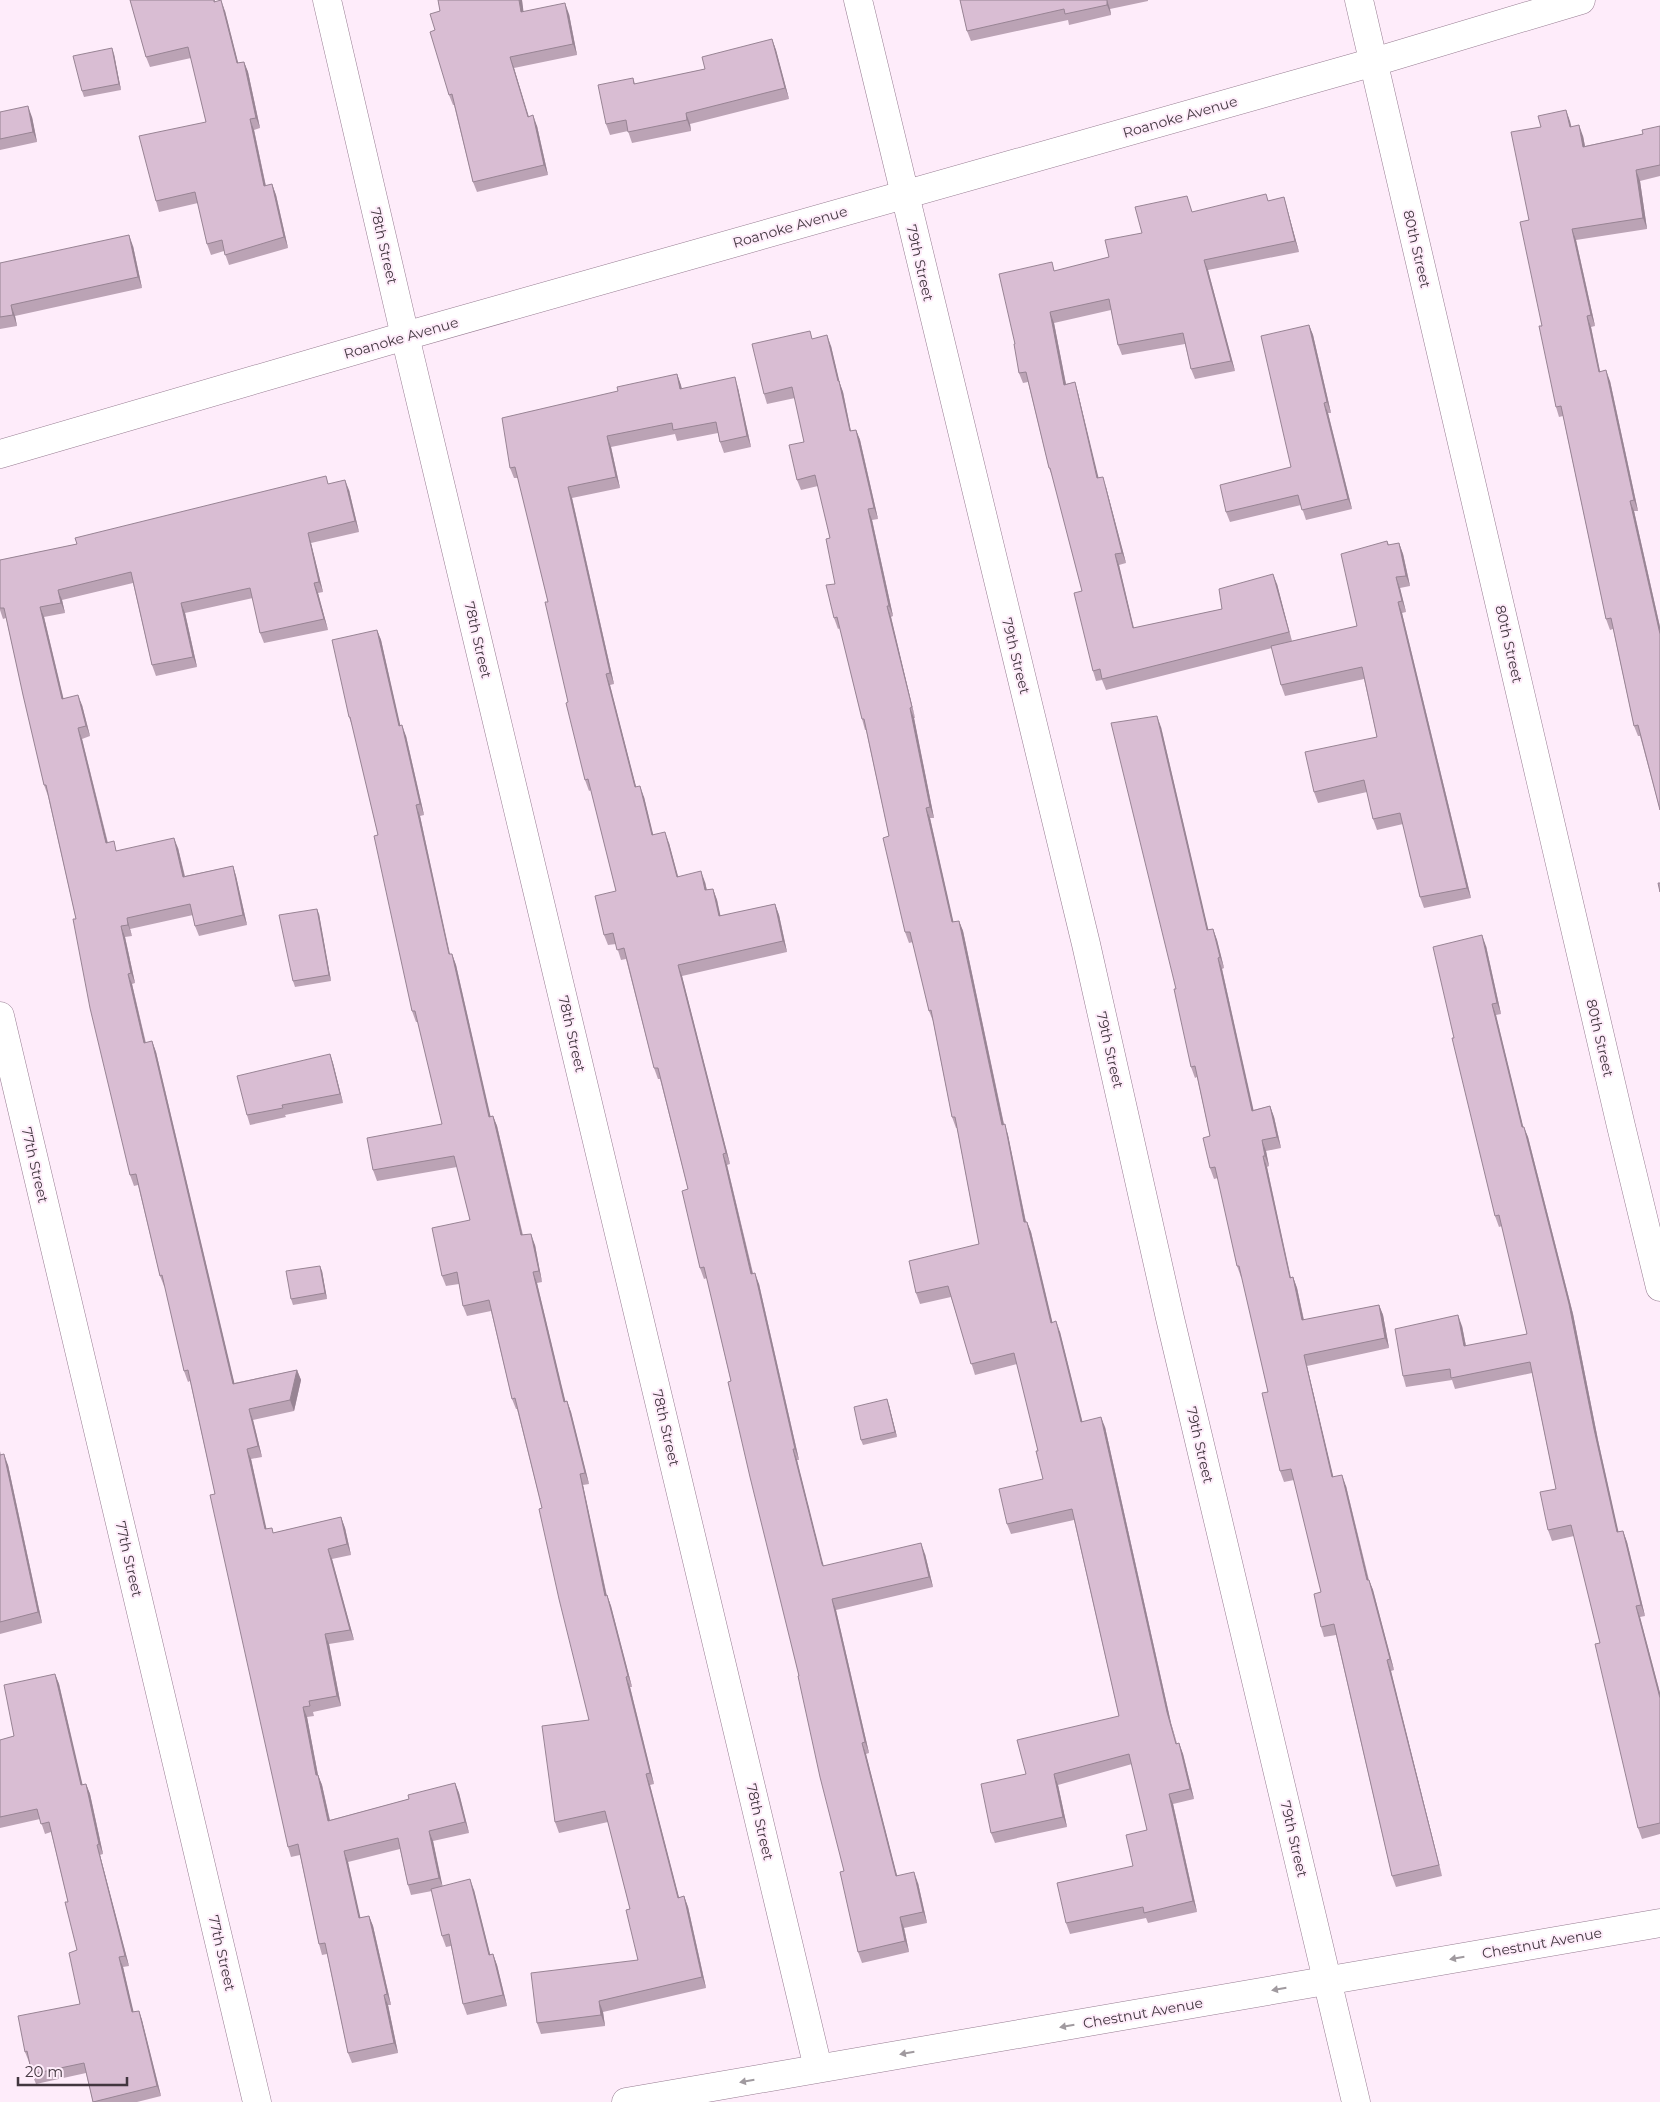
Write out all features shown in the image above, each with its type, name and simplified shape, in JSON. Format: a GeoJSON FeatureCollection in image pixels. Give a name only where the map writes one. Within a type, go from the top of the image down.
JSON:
{"type":"FeatureCollection","features":[{"type":"Feature","properties":{"kind":"street","name":"78th Street"},"geometry":{"type":"LineString","coordinates":[[327,0],[405,336],[818,2068]]}},
{"type":"Feature","properties":{"kind":"street","name":"79th Street"},"geometry":{"type":"LineString","coordinates":[[858,0],[1086,944],[1170,1318],[1356,2102]]}},
{"type":"Feature","properties":{"kind":"street","name":"80th Street"},"geometry":{"type":"LineString","coordinates":[[1359,0],[1620,1126],[1660,1288]]}},
{"type":"Feature","properties":{"kind":"street","name":"Roanoke Avenue"},"geometry":{"type":"LineString","coordinates":[[0,454],[405,336],[1374,62],[1581,0]]}},
{"type":"Feature","properties":{"kind":"street","name":"77th Street"},"geometry":{"type":"LineString","coordinates":[[0,1016],[257,2102]]}},
{"type":"Feature","properties":{"kind":"street","name":"Chestnut Avenue"},"geometry":{"type":"LineString","coordinates":[[626,2102],[1660,1923]]}},
{"type":"Feature","properties":{"kind":"building"},"geometry":{"type":"Polygon","coordinates":[[[130,0],[214,0],[214,2],[221,0],[237,63],[244,62],[256,118],[250,119],[264,186],[272,184],[284,237],[225,255],[222,240],[207,244],[195,192],[156,201],[139,136],[206,122],[188,47],[146,57],[130,0]]]}},
{"type":"Feature","properties":{"kind":"building"},"geometry":{"type":"Polygon","coordinates":[[[438,0],[519,0],[521,12],[565,3],[573,44],[510,57],[528,117],[533,115],[544,165],[473,182],[452,94],[449,95],[430,32],[435,30],[430,14],[440,11],[438,0]]]}},
{"type":"Feature","properties":{"kind":"building"},"geometry":{"type":"Polygon","coordinates":[[[960,0],[1107,0],[1107,5],[1065,14],[1064,9],[967,31],[960,0]]]}},
{"type":"Feature","properties":{"kind":"building"},"geometry":{"type":"Polygon","coordinates":[[[772,39],[785,88],[686,113],[687,120],[628,132],[626,120],[606,124],[598,85],[633,78],[634,84],[705,69],[702,57],[772,39]]]}},
{"type":"Feature","properties":{"kind":"building"},"geometry":{"type":"Polygon","coordinates":[[[112,48],[119,84],[82,91],[73,56],[112,48]]]}},
{"type":"Feature","properties":{"kind":"building"},"geometry":{"type":"Polygon","coordinates":[[[28,106],[33,132],[0,139],[0,112],[28,106]]]}},
{"type":"Feature","properties":{"kind":"building"},"geometry":{"type":"Polygon","coordinates":[[[1566,110],[1570,127],[1579,125],[1583,147],[1643,134],[1642,130],[1660,126],[1660,165],[1636,170],[1643,218],[1572,229],[1591,315],[1587,316],[1599,372],[1606,370],[1634,500],[1630,501],[1660,634],[1660,810],[1638,725],[1634,726],[1611,618],[1606,619],[1561,406],[1556,407],[1539,326],[1542,326],[1520,222],[1529,220],[1511,132],[1541,127],[1538,116],[1566,110]]]}},
{"type":"Feature","properties":{"kind":"building"},"geometry":{"type":"Polygon","coordinates":[[[1266,194],[1268,201],[1284,197],[1295,241],[1204,260],[1231,361],[1191,369],[1183,333],[1118,345],[1109,299],[1050,312],[1064,385],[1075,382],[1097,478],[1103,477],[1122,553],[1115,554],[1133,628],[1222,609],[1219,589],[1273,574],[1289,632],[1102,679],[1100,669],[1093,671],[1074,593],[1082,591],[1026,372],[1019,373],[1015,344],[999,274],[1052,262],[1054,271],[1109,257],[1105,240],[1142,233],[1135,207],[1187,196],[1192,212],[1266,194]]]}},
{"type":"Feature","properties":{"kind":"building"},"geometry":{"type":"Polygon","coordinates":[[[129,235],[138,277],[11,305],[13,315],[0,317],[0,263],[129,235]]]}},
{"type":"Feature","properties":{"kind":"building"},"geometry":{"type":"Polygon","coordinates":[[[1309,325],[1327,402],[1324,403],[1348,499],[1302,510],[1298,495],[1226,512],[1220,485],[1291,467],[1261,336],[1309,325]]]}},
{"type":"Feature","properties":{"kind":"building"},"geometry":{"type":"Polygon","coordinates":[[[810,331],[812,339],[827,335],[850,431],[856,430],[874,508],[868,509],[889,606],[887,606],[912,707],[910,708],[930,807],[926,808],[952,922],[959,921],[1002,1125],[1005,1124],[1024,1222],[1027,1222],[1051,1323],[1056,1321],[1081,1422],[1101,1417],[1167,1712],[1176,1744],[1179,1743],[1190,1789],[1169,1794],[1193,1901],[1144,1913],[1143,1907],[1066,1923],[1057,1883],[1133,1866],[1126,1835],[1147,1830],[1129,1754],[1054,1774],[1063,1817],[991,1833],[981,1784],[1026,1774],[1017,1740],[1119,1716],[1072,1509],[1007,1524],[999,1489],[1043,1479],[1014,1353],[971,1364],[948,1286],[916,1293],[909,1261],[979,1244],[955,1117],[952,1117],[931,1010],[929,1011],[910,932],[905,932],[883,838],[889,836],[864,719],[862,719],[837,617],[834,618],[826,585],[835,584],[826,539],[830,538],[815,475],[797,480],[789,445],[804,442],[792,387],[764,394],[752,344],[810,331]]]}},
{"type":"Feature","properties":{"kind":"building"},"geometry":{"type":"Polygon","coordinates":[[[677,374],[680,389],[735,377],[747,436],[720,442],[716,422],[673,430],[672,423],[607,436],[616,477],[568,487],[610,673],[606,674],[635,787],[640,786],[652,835],[665,832],[677,877],[701,871],[705,890],[713,889],[719,916],[775,904],[783,941],[678,965],[726,1153],[723,1154],[751,1274],[755,1273],[795,1449],[793,1449],[822,1564],[823,1566],[921,1543],[929,1577],[832,1599],[865,1742],[862,1743],[896,1876],[914,1872],[923,1912],[900,1917],[905,1941],[858,1952],[840,1872],[844,1871],[820,1777],[799,1676],[750,1477],[728,1382],[731,1381],[704,1267],[700,1268],[682,1191],[688,1189],[658,1068],[654,1068],[624,948],[617,950],[613,933],[604,935],[595,896],[616,891],[588,779],[585,780],[566,703],[568,702],[545,602],[548,602],[515,467],[510,468],[502,418],[618,391],[617,387],[677,374]]]}},
{"type":"Feature","properties":{"kind":"building"},"geometry":{"type":"Polygon","coordinates":[[[326,476],[328,484],[345,480],[355,521],[308,533],[319,582],[314,583],[324,619],[260,633],[250,588],[181,603],[193,657],[152,665],[131,572],[58,590],[61,603],[40,607],[62,699],[78,695],[86,726],[78,728],[106,843],[114,841],[116,851],[174,838],[183,877],[233,866],[243,915],[195,926],[190,904],[127,918],[128,925],[121,926],[131,973],[128,974],[144,1043],[152,1041],[233,1384],[297,1370],[290,1400],[249,1409],[258,1446],[247,1449],[265,1529],[272,1528],[273,1533],[341,1517],[347,1544],[328,1549],[350,1630],[325,1634],[337,1696],[309,1701],[310,1706],[303,1707],[316,1775],[318,1775],[328,1821],[409,1799],[408,1795],[455,1783],[465,1822],[429,1831],[439,1878],[408,1885],[398,1838],[344,1851],[359,1918],[369,1916],[387,1994],[384,1995],[394,2043],[348,2053],[325,1943],[319,1944],[298,1844],[288,1847],[210,1495],[215,1494],[188,1370],[184,1371],[136,1174],[130,1175],[90,1008],[73,919],[76,919],[46,785],[44,785],[4,608],[0,608],[0,560],[77,544],[75,538],[326,476]]]}},
{"type":"Feature","properties":{"kind":"building"},"geometry":{"type":"Polygon","coordinates":[[[1387,541],[1388,545],[1399,543],[1406,576],[1396,577],[1402,601],[1398,602],[1467,888],[1420,897],[1400,813],[1373,819],[1364,780],[1314,792],[1305,752],[1377,737],[1362,667],[1281,685],[1271,646],[1357,626],[1341,554],[1387,541]]]}},
{"type":"Feature","properties":{"kind":"building"},"geometry":{"type":"Polygon","coordinates":[[[377,630],[399,726],[402,725],[420,804],[416,805],[449,954],[452,954],[489,1117],[493,1116],[521,1235],[531,1234],[539,1271],[533,1272],[564,1402],[567,1401],[585,1473],[580,1474],[605,1596],[607,1595],[628,1676],[626,1677],[650,1773],[646,1774],[678,1898],[684,1896],[702,1977],[599,2001],[601,2015],[537,2023],[531,1973],[638,1960],[626,1910],[630,1909],[605,1811],[555,1822],[542,1726],[589,1720],[539,1509],[542,1508],[515,1398],[512,1399],[489,1300],[463,1306],[457,1272],[442,1276],[432,1228],[470,1220],[454,1156],[373,1170],[367,1138],[442,1124],[415,1011],[412,1011],[374,836],[378,835],[332,640],[377,630]]]}},
{"type":"Feature","properties":{"kind":"building"},"geometry":{"type":"Polygon","coordinates":[[[1157,716],[1207,930],[1213,929],[1220,957],[1218,958],[1252,1111],[1270,1106],[1277,1137],[1262,1140],[1265,1156],[1263,1156],[1290,1278],[1293,1277],[1302,1320],[1379,1305],[1385,1338],[1304,1355],[1332,1477],[1342,1475],[1367,1580],[1369,1580],[1390,1659],[1387,1660],[1439,1865],[1392,1876],[1334,1624],[1321,1627],[1314,1594],[1321,1592],[1291,1469],[1280,1471],[1262,1393],[1268,1392],[1239,1266],[1237,1266],[1215,1167],[1210,1168],[1203,1138],[1210,1136],[1195,1066],[1191,1067],[1174,989],[1176,989],[1111,723],[1157,716]]]}},
{"type":"Feature","properties":{"kind":"building"},"geometry":{"type":"Polygon","coordinates":[[[317,909],[329,975],[293,981],[279,915],[317,909]]]}},
{"type":"Feature","properties":{"kind":"building"},"geometry":{"type":"Polygon","coordinates":[[[1482,935],[1497,1003],[1492,1004],[1522,1127],[1524,1127],[1569,1304],[1617,1532],[1623,1531],[1641,1605],[1636,1606],[1660,1698],[1660,1823],[1638,1828],[1595,1644],[1600,1643],[1571,1525],[1548,1530],[1540,1492],[1556,1489],[1530,1362],[1451,1378],[1450,1369],[1403,1376],[1395,1329],[1458,1315],[1464,1346],[1527,1334],[1499,1215],[1495,1216],[1452,1038],[1454,1038],[1433,947],[1482,935]]]}},
{"type":"Feature","properties":{"kind":"building"},"geometry":{"type":"Polygon","coordinates":[[[330,1054],[340,1094],[282,1105],[283,1108],[247,1115],[237,1076],[330,1054]]]}},
{"type":"Feature","properties":{"kind":"building"},"geometry":{"type":"Polygon","coordinates":[[[320,1266],[325,1293],[291,1299],[286,1271],[320,1266]]]}},
{"type":"Feature","properties":{"kind":"building"},"geometry":{"type":"Polygon","coordinates":[[[887,1399],[895,1432],[861,1440],[854,1407],[887,1399]]]}},
{"type":"Feature","properties":{"kind":"building"},"geometry":{"type":"Polygon","coordinates":[[[4,1454],[38,1612],[0,1622],[0,1455],[4,1454]]]}},
{"type":"Feature","properties":{"kind":"building"},"geometry":{"type":"Polygon","coordinates":[[[55,1674],[81,1785],[86,1784],[99,1844],[97,1845],[125,1956],[119,1957],[132,2012],[139,2011],[157,2086],[93,2102],[84,2063],[32,2074],[27,2051],[25,2052],[18,2016],[80,2004],[69,1953],[77,1950],[49,1822],[41,1824],[37,1809],[0,1817],[0,1740],[14,1736],[4,1685],[55,1674]]]}},
{"type":"Feature","properties":{"kind":"building"},"geometry":{"type":"Polygon","coordinates":[[[470,1879],[489,1955],[493,1954],[503,1995],[463,2004],[449,1934],[442,1936],[431,1889],[470,1879]]]}}]}
